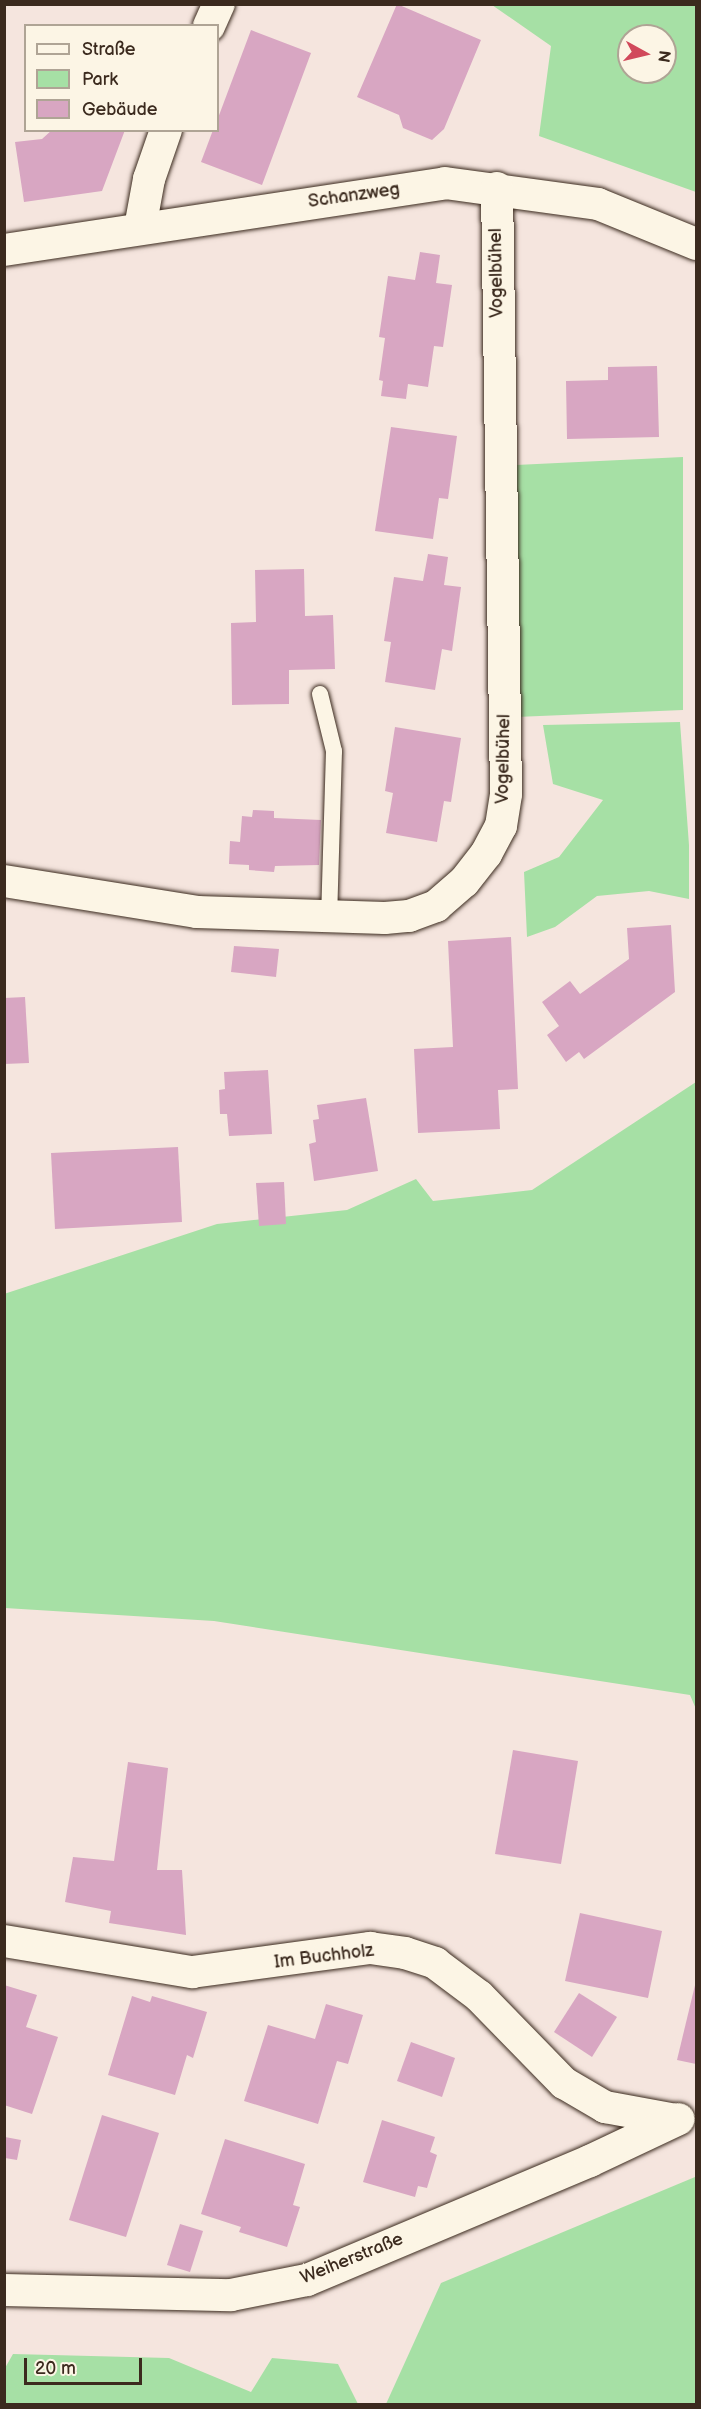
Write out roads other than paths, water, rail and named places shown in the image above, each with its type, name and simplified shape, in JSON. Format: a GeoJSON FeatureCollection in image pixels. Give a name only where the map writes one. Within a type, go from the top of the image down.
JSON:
{"type":"FeatureCollection","features":[{"type":"Feature","properties":{"kind":"street"},"geometry":{"type":"LineString","coordinates":[[210,24],[219,4]]}},
{"type":"Feature","properties":{"kind":"street"},"geometry":{"type":"LineString","coordinates":[[140,228],[149,179],[165,132]]}},
{"type":"Feature","properties":{"kind":"street","name":"Schanzweg"},"geometry":{"type":"LineString","coordinates":[[4,250],[445,183],[498,188],[598,204],[696,244]]}},
{"type":"Feature","properties":{"kind":"street","name":"Vogelbühel"},"geometry":{"type":"LineString","coordinates":[[4,881],[197,912],[401,916],[435,906],[464,882],[486,854],[501,826],[506,794],[498,188]]}},
{"type":"Feature","properties":{"kind":"street","name":"Im Buchholz"},"geometry":{"type":"LineString","coordinates":[[4,1941],[192,1972],[370,1948],[405,1953],[435,1963],[479,1996],[564,2083],[604,2107],[686,2116]]}},
{"type":"Feature","properties":{"kind":"street","name":"Weiherstraße"},"geometry":{"type":"LineString","coordinates":[[4,2290],[231,2295],[307,2280],[590,2161],[686,2116]]}},
{"type":"Feature","properties":{"kind":"lane"},"geometry":{"type":"LineString","coordinates":[[320,694],[334,751],[329,916]]}}]}
